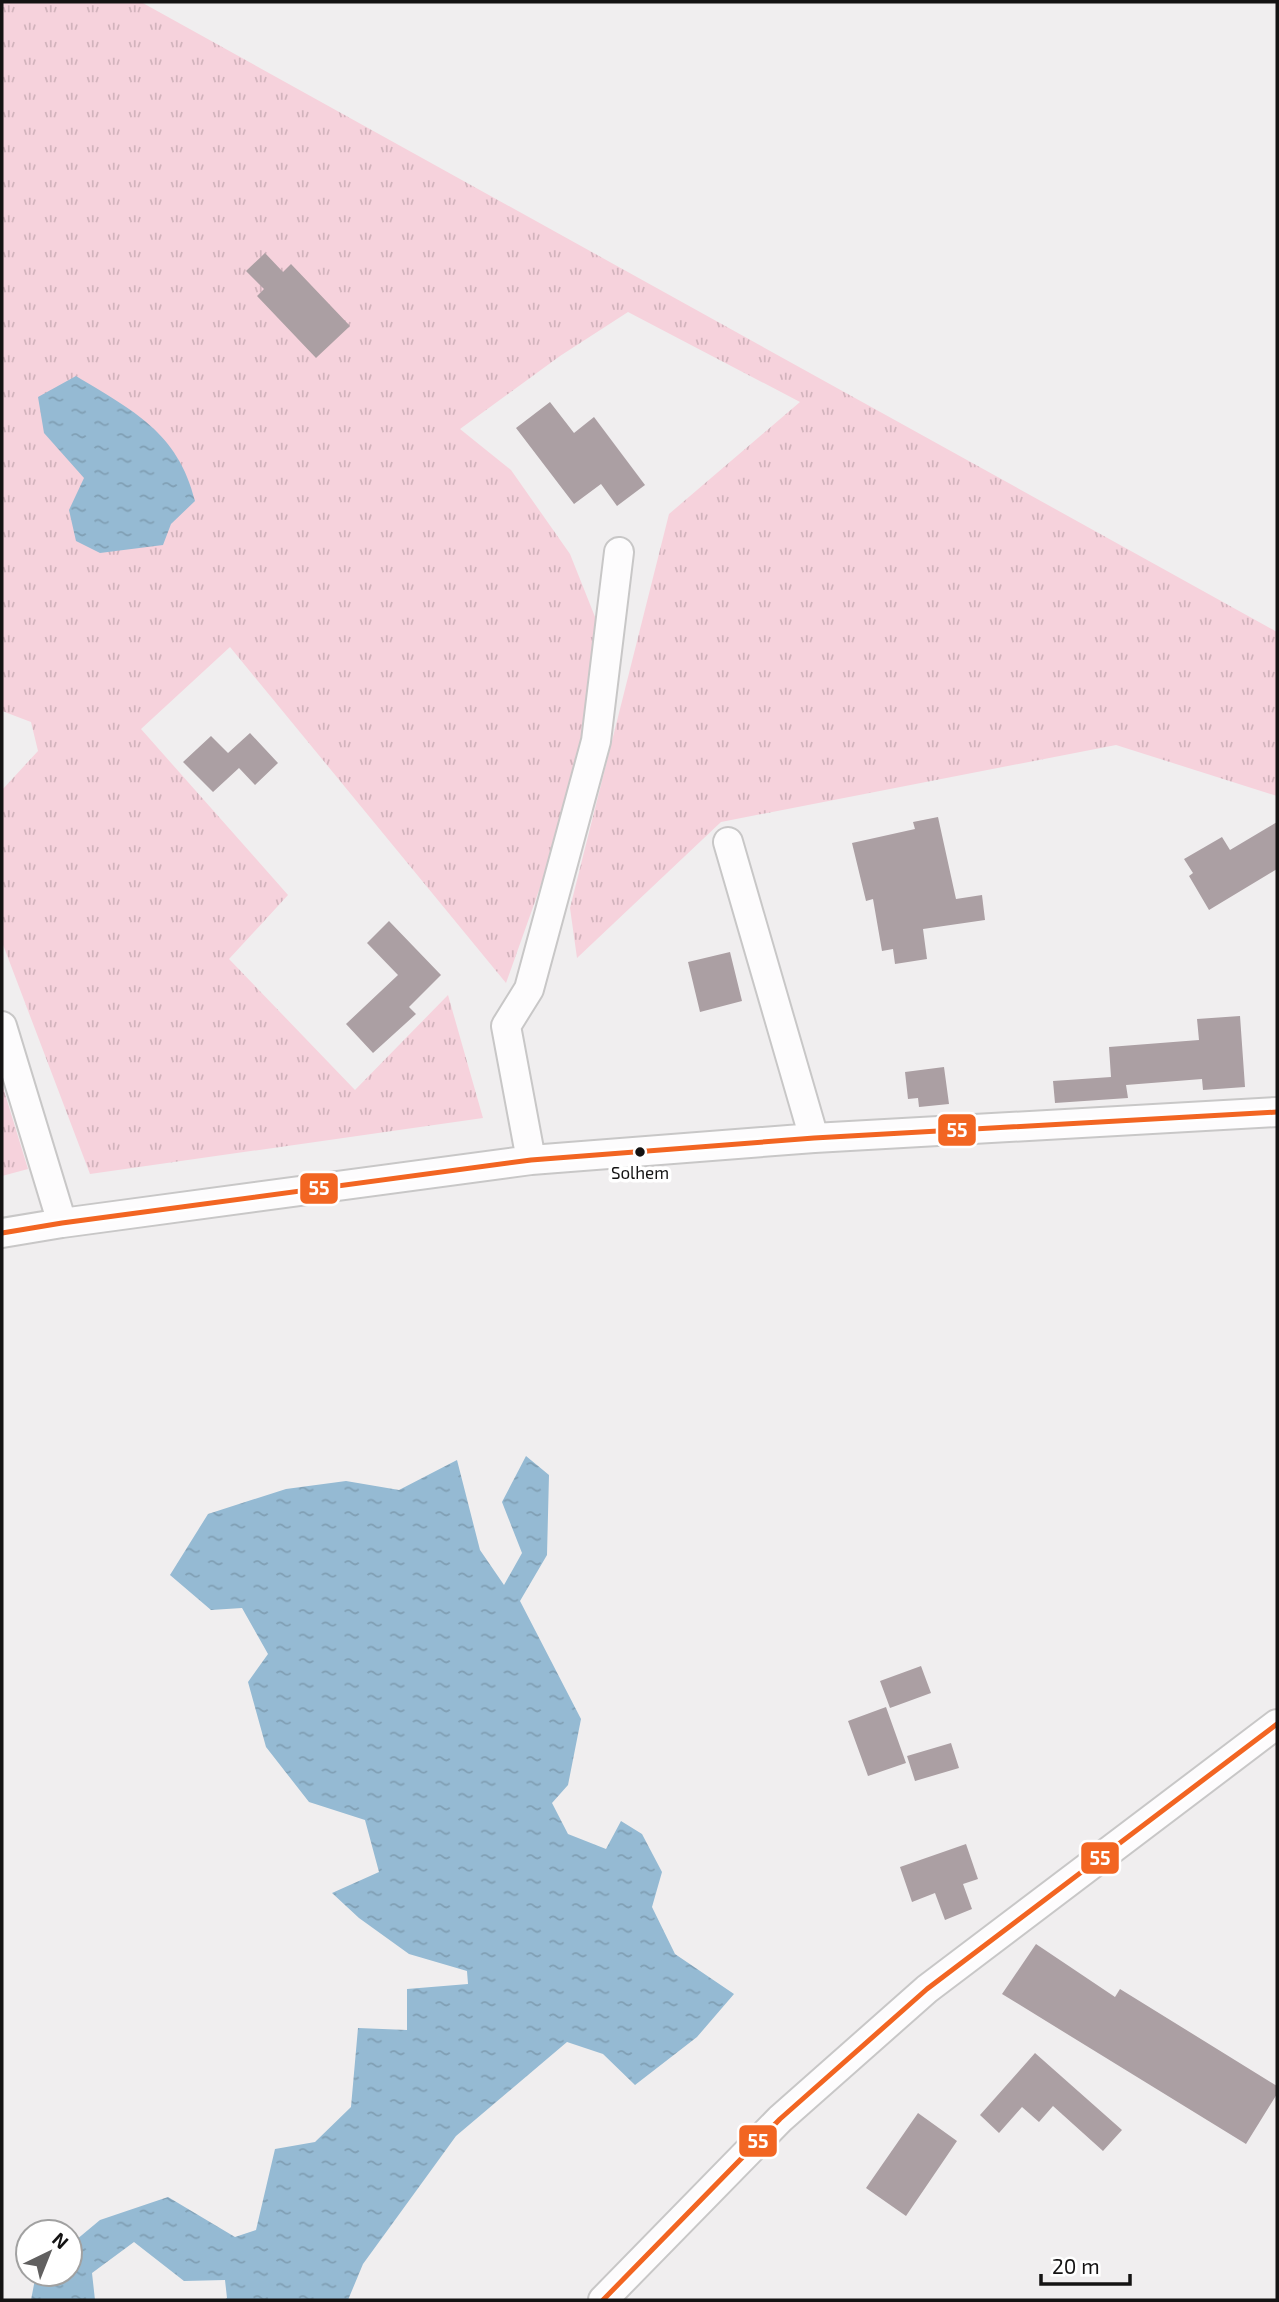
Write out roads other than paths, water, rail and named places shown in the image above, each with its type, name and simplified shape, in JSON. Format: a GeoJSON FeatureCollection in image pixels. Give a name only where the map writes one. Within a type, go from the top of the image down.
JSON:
{"type":"FeatureCollection","features":[{"type":"Feature","properties":{"kind":"street"},"geometry":{"type":"LineString","coordinates":[[531,1160],[506,1026],[529,989],[596,741],[619,552]]}},
{"type":"Feature","properties":{"kind":"street"},"geometry":{"type":"LineString","coordinates":[[728,842],[814,1138]]}},
{"type":"Feature","properties":{"kind":"street"},"geometry":{"type":"LineString","coordinates":[[2,1026],[62,1223]]}},
{"type":"Feature","properties":{"kind":"street"},"geometry":{"type":"LineString","coordinates":[[2,1233],[531,1160],[814,1138],[1277,1112]]}},
{"type":"Feature","properties":{"kind":"street"},"geometry":{"type":"LineString","coordinates":[[603,2300],[780,2119],[928,1989],[1277,1724]]}},
{"type":"Feature","properties":{"kind":"water"},"geometry":{"type":"Polygon","coordinates":[[[76,376],[134,412],[165,440],[177,457],[195,501],[171,524],[163,545],[100,553],[76,541],[69,510],[84,478],[44,433],[38,397],[76,376]]]}},
{"type":"Feature","properties":{"kind":"water"},"geometry":{"type":"Polygon","coordinates":[[[526,1456],[549,1475],[547,1555],[520,1601],[581,1719],[568,1785],[552,1803],[568,1834],[606,1849],[621,1821],[642,1834],[662,1872],[652,1907],[675,1954],[734,1994],[697,2037],[635,2085],[603,2054],[567,2042],[456,2136],[363,2264],[348,2300],[224,2300],[227,2298],[225,2280],[184,2281],[134,2242],[92,2273],[95,2300],[31,2300],[33,2288],[84,2288],[84,2233],[100,2220],[168,2197],[235,2237],[256,2230],[275,2149],[315,2142],[351,2107],[358,2028],[407,2030],[407,1989],[468,1984],[467,1971],[409,1954],[359,1918],[332,1893],[379,1872],[365,1820],[309,1802],[266,1747],[248,1682],[268,1654],[242,1608],[211,1610],[170,1575],[208,1514],[286,1489],[346,1481],[399,1490],[457,1460],[480,1550],[504,1585],[522,1553],[502,1502],[526,1456]]]}},
{"type":"Feature","properties":{"kind":"place","name":"Solhem"},"geometry":{"type":"Point","coordinates":[640,1152]}}]}
